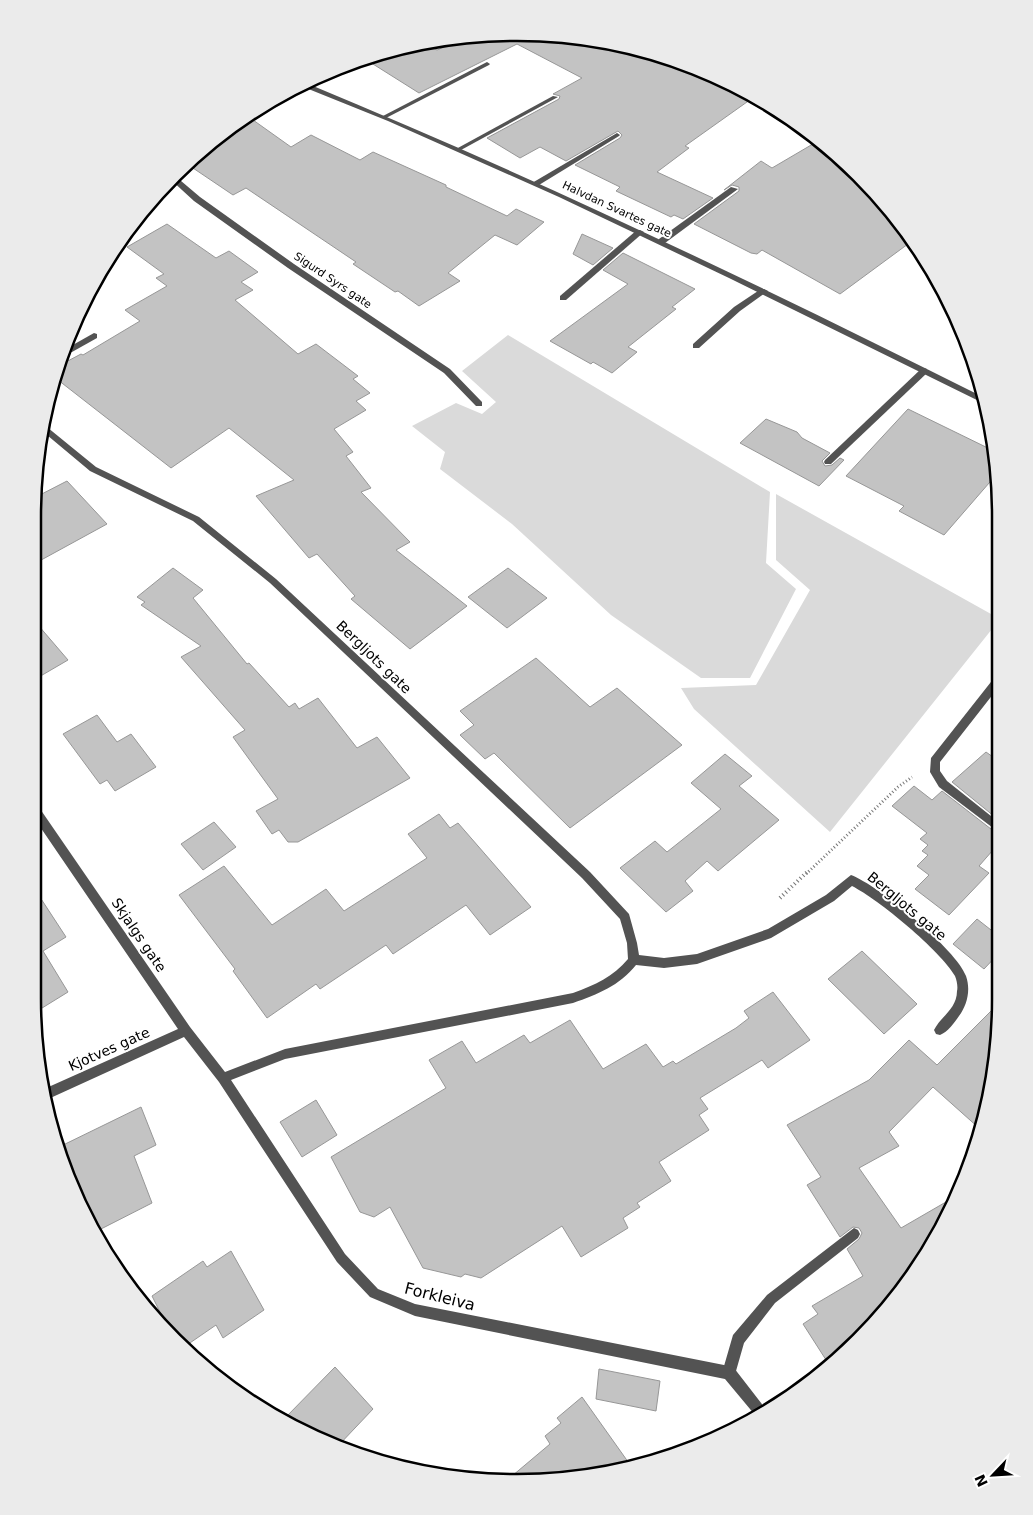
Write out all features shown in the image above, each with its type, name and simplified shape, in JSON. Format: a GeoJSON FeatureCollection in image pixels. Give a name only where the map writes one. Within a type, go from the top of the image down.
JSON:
{"type":"FeatureCollection","features":[{"type":"Feature","properties":{"kind":"street"},"geometry":{"type":"LineString","coordinates":[[384,117],[487,64]]}},
{"type":"Feature","properties":{"kind":"street","name":"Halvdan Svartes gate"},"geometry":{"type":"LineString","coordinates":[[312,87],[536,183],[662,241],[977,398]]}},
{"type":"Feature","properties":{"kind":"street"},"geometry":{"type":"LineString","coordinates":[[459,150],[555,97]]}},
{"type":"Feature","properties":{"kind":"street"},"geometry":{"type":"LineString","coordinates":[[536,183],[617,135]]}},
{"type":"Feature","properties":{"kind":"street","name":"Sigurd Syrs gate"},"geometry":{"type":"LineString","coordinates":[[178,182],[197,199],[283,261],[446,370],[479,404]]}},
{"type":"Feature","properties":{"kind":"street"},"geometry":{"type":"LineString","coordinates":[[662,241],[734,190]]}},
{"type":"Feature","properties":{"kind":"street"},"geometry":{"type":"LineString","coordinates":[[563,298],[640,232]]}},
{"type":"Feature","properties":{"kind":"street"},"geometry":{"type":"LineString","coordinates":[[696,346],[737,309],[764,291]]}},
{"type":"Feature","properties":{"kind":"street"},"geometry":{"type":"LineString","coordinates":[[72,348],[94,336]]}},
{"type":"Feature","properties":{"kind":"street"},"geometry":{"type":"LineString","coordinates":[[828,462],[924,371]]}},
{"type":"Feature","properties":{"kind":"street","name":"Bergljots gate"},"geometry":{"type":"LineString","coordinates":[[49,432],[93,469],[196,519],[273,581],[586,875],[625,917],[632,943],[634,960],[664,963],[697,958],[771,933],[830,898],[851,880],[866,888],[906,921],[960,974],[963,990],[962,1001],[940,1030]]}},
{"type":"Feature","properties":{"kind":"street"},"geometry":{"type":"LineString","coordinates":[[992,686],[935,761],[935,772],[942,784],[992,824]]}},
{"type":"Feature","properties":{"kind":"street","name":"Skjalgs gate"},"geometry":{"type":"LineString","coordinates":[[41,819],[186,1031],[222,1078]]}},
{"type":"Feature","properties":{"kind":"street"},"geometry":{"type":"LineString","coordinates":[[222,1078],[285,1054],[573,998],[600,988],[622,976],[634,960]]}},
{"type":"Feature","properties":{"kind":"street","name":"Kjotves gate"},"geometry":{"type":"LineString","coordinates":[[50,1092],[186,1031]]}},
{"type":"Feature","properties":{"kind":"street","name":"Forkleiva"},"geometry":{"type":"LineString","coordinates":[[222,1078],[341,1258],[374,1293],[415,1310],[729,1373]]}},
{"type":"Feature","properties":{"kind":"street"},"geometry":{"type":"LineString","coordinates":[[757,1408],[729,1373],[738,1340],[771,1299],[854,1234]]}},
{"type":"Feature","properties":{"kind":"path"},"geometry":{"type":"LineString","coordinates":[[775,902],[898,787],[935,761]]}},
{"type":"Feature","properties":{"kind":"shaded area"},"geometry":{"type":"Polygon","coordinates":[[[508,335],[770,492],[766,563],[796,589],[750,678],[701,678],[611,615],[512,524],[440,469],[445,452],[412,426],[456,403],[482,414],[496,402],[462,371],[508,335]]]}},
{"type":"Feature","properties":{"kind":"shaded area"},"geometry":{"type":"Polygon","coordinates":[[[776,494],[992,615],[992,629],[830,832],[694,709],[681,688],[756,685],[810,590],[776,560],[776,494]]]}},
{"type":"Feature","properties":{"kind":"building"},"geometry":{"type":"Polygon","coordinates":[[[516,41],[579,45],[609,50],[669,66],[727,90],[748,101],[685,146],[689,148],[657,172],[713,198],[683,219],[674,215],[671,217],[616,191],[620,187],[575,165],[620,138],[622,135],[618,131],[566,161],[540,147],[520,158],[487,138],[559,99],[560,96],[553,94],[582,78],[517,44],[419,93],[372,63],[393,57],[434,48],[437,50],[444,47],[485,42],[516,41]]]}},
{"type":"Feature","properties":{"kind":"building"},"geometry":{"type":"Polygon","coordinates":[[[253,120],[291,147],[311,135],[360,160],[373,152],[446,185],[446,187],[507,216],[516,209],[544,222],[517,245],[495,235],[448,273],[460,281],[419,306],[353,264],[356,262],[246,188],[233,195],[193,168],[227,139],[253,120]]]}},
{"type":"Feature","properties":{"kind":"building"},"geometry":{"type":"Polygon","coordinates":[[[812,144],[853,180],[894,227],[907,245],[840,294],[762,250],[757,254],[751,253],[694,224],[739,191],[739,187],[732,185],[724,190],[761,161],[772,168],[812,144]]]}},
{"type":"Feature","properties":{"kind":"building"},"geometry":{"type":"Polygon","coordinates":[[[167,224],[216,258],[229,251],[258,272],[241,282],[253,290],[235,300],[298,354],[316,344],[358,376],[353,379],[370,393],[356,401],[366,410],[334,429],[353,452],[346,456],[371,488],[361,492],[410,542],[396,550],[467,606],[410,649],[351,599],[355,596],[317,554],[309,558],[256,496],[294,480],[229,428],[171,468],[60,382],[67,361],[81,354],[83,355],[140,321],[125,310],[167,286],[156,278],[164,274],[127,247],[167,224]]]}},
{"type":"Feature","properties":{"kind":"building"},"geometry":{"type":"Polygon","coordinates":[[[582,234],[613,248],[593,265],[573,254],[582,234]]]}},
{"type":"Feature","properties":{"kind":"building"},"geometry":{"type":"Polygon","coordinates":[[[623,253],[695,289],[672,307],[676,309],[628,347],[637,352],[612,373],[593,362],[591,364],[550,341],[628,284],[603,270],[623,253]]]}},
{"type":"Feature","properties":{"kind":"building"},"geometry":{"type":"Polygon","coordinates":[[[908,409],[987,448],[991,481],[944,535],[899,511],[904,506],[846,476],[908,409]]]}},
{"type":"Feature","properties":{"kind":"building"},"geometry":{"type":"Polygon","coordinates":[[[766,419],[797,432],[802,438],[830,453],[822,461],[825,466],[832,465],[840,458],[844,460],[819,486],[740,443],[766,419]]]}},
{"type":"Feature","properties":{"kind":"building"},"geometry":{"type":"Polygon","coordinates":[[[67,481],[107,524],[41,560],[42,494],[67,481]]]}},
{"type":"Feature","properties":{"kind":"building"},"geometry":{"type":"Polygon","coordinates":[[[173,568],[203,590],[193,598],[247,664],[249,663],[289,707],[295,703],[299,709],[318,698],[357,748],[377,737],[410,778],[298,842],[288,842],[279,830],[272,834],[256,811],[278,799],[233,737],[245,730],[181,657],[201,646],[141,605],[145,602],[137,597],[173,568]]]}},
{"type":"Feature","properties":{"kind":"building"},"geometry":{"type":"Polygon","coordinates":[[[508,568],[547,598],[507,628],[468,597],[508,568]]]}},
{"type":"Feature","properties":{"kind":"building"},"geometry":{"type":"Polygon","coordinates":[[[41,628],[68,660],[41,676],[41,628]]]}},
{"type":"Feature","properties":{"kind":"building"},"geometry":{"type":"Polygon","coordinates":[[[536,658],[590,707],[617,688],[682,745],[570,828],[494,753],[485,759],[460,735],[474,725],[460,711],[536,658]]]}},
{"type":"Feature","properties":{"kind":"building"},"geometry":{"type":"Polygon","coordinates":[[[97,715],[117,742],[131,734],[156,767],[115,791],[107,780],[100,784],[63,734],[97,715]]]}},
{"type":"Feature","properties":{"kind":"building"},"geometry":{"type":"Polygon","coordinates":[[[986,752],[992,756],[992,814],[952,782],[986,752]]]}},
{"type":"Feature","properties":{"kind":"building"},"geometry":{"type":"Polygon","coordinates":[[[725,754],[752,776],[739,786],[779,820],[718,871],[707,861],[685,881],[693,891],[666,912],[620,868],[655,841],[667,852],[721,809],[691,783],[725,754]]]}},
{"type":"Feature","properties":{"kind":"building"},"geometry":{"type":"Polygon","coordinates":[[[914,786],[932,800],[942,791],[992,830],[992,851],[979,866],[989,873],[949,915],[915,889],[929,875],[917,866],[928,855],[922,851],[928,845],[920,839],[927,833],[892,806],[914,786]]]}},
{"type":"Feature","properties":{"kind":"building"},"geometry":{"type":"Polygon","coordinates":[[[439,814],[450,828],[458,823],[531,907],[490,935],[466,905],[393,954],[386,945],[320,989],[316,984],[267,1018],[233,971],[235,969],[179,895],[224,866],[272,925],[326,889],[344,911],[427,858],[408,834],[439,814]]]}},
{"type":"Feature","properties":{"kind":"building"},"geometry":{"type":"Polygon","coordinates":[[[214,822],[236,847],[203,870],[181,844],[214,822]]]}},
{"type":"Feature","properties":{"kind":"building"},"geometry":{"type":"Polygon","coordinates":[[[41,899],[66,937],[43,951],[68,992],[41,1008],[41,899]]]}},
{"type":"Feature","properties":{"kind":"building"},"geometry":{"type":"Polygon","coordinates":[[[977,919],[992,931],[992,960],[984,969],[953,944],[977,919]]]}},
{"type":"Feature","properties":{"kind":"building"},"geometry":{"type":"Polygon","coordinates":[[[862,951],[917,1004],[884,1034],[828,979],[862,951]]]}},
{"type":"Feature","properties":{"kind":"building"},"geometry":{"type":"Polygon","coordinates":[[[773,992],[810,1040],[768,1068],[762,1060],[700,1098],[708,1109],[699,1115],[709,1130],[659,1162],[671,1181],[637,1203],[640,1207],[623,1218],[628,1228],[581,1257],[562,1226],[481,1278],[465,1274],[461,1277],[423,1268],[390,1207],[374,1217],[360,1212],[331,1157],[446,1088],[429,1060],[462,1041],[476,1063],[524,1035],[530,1043],[570,1020],[603,1069],[646,1044],[663,1067],[673,1061],[676,1064],[736,1028],[749,1018],[744,1011],[773,992]]]}},
{"type":"Feature","properties":{"kind":"building"},"geometry":{"type":"Polygon","coordinates":[[[992,1010],[988,1061],[975,1125],[933,1087],[889,1132],[899,1146],[859,1168],[901,1228],[946,1202],[912,1263],[894,1288],[853,1335],[826,1360],[803,1324],[818,1314],[812,1306],[863,1276],[847,1249],[859,1239],[862,1233],[859,1228],[853,1227],[840,1237],[807,1185],[821,1177],[787,1125],[869,1080],[909,1040],[937,1065],[992,1010]]]}},
{"type":"Feature","properties":{"kind":"building"},"geometry":{"type":"Polygon","coordinates":[[[316,1100],[337,1135],[302,1157],[280,1122],[316,1100]]]}},
{"type":"Feature","properties":{"kind":"building"},"geometry":{"type":"Polygon","coordinates":[[[141,1107],[156,1145],[134,1156],[152,1203],[101,1229],[77,1180],[64,1145],[141,1107]]]}},
{"type":"Feature","properties":{"kind":"building"},"geometry":{"type":"Polygon","coordinates":[[[231,1251],[264,1310],[223,1338],[216,1325],[189,1343],[161,1314],[152,1296],[203,1261],[207,1267],[231,1251]]]}},
{"type":"Feature","properties":{"kind":"building"},"geometry":{"type":"Polygon","coordinates":[[[335,1367],[373,1409],[343,1441],[288,1415],[335,1367]]]}},
{"type":"Feature","properties":{"kind":"building"},"geometry":{"type":"Polygon","coordinates":[[[599,1369],[660,1381],[656,1411],[596,1399],[599,1369]]]}},
{"type":"Feature","properties":{"kind":"building"},"geometry":{"type":"Polygon","coordinates":[[[582,1397],[627,1461],[579,1470],[514,1474],[550,1444],[545,1436],[561,1423],[557,1418],[582,1397]]]}}]}
